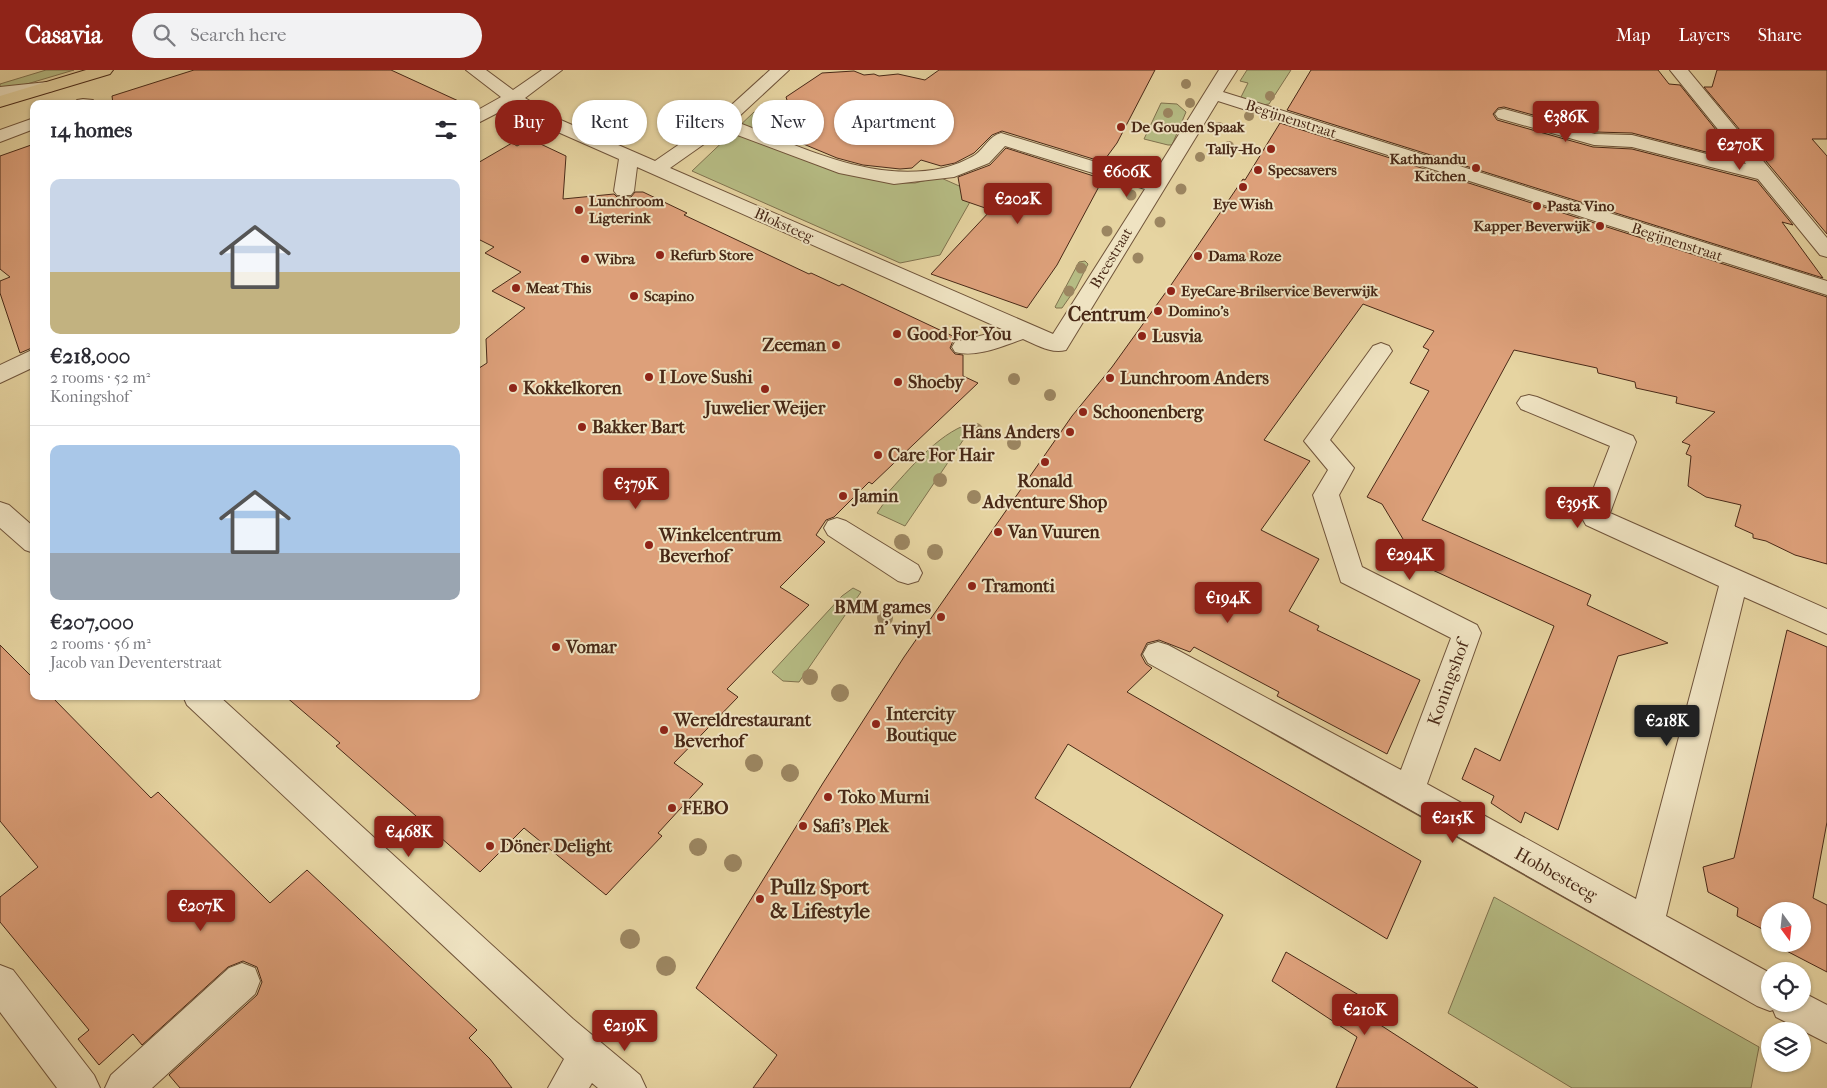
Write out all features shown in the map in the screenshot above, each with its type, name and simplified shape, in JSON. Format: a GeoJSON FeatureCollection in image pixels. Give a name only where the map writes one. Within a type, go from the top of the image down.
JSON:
{"type":"FeatureCollection","features":[{"type":"Feature","properties":{"kind":"main road"},"geometry":{"type":"LineString","coordinates":[[0,102],[104,70]]}},
{"type":"Feature","properties":{"kind":"street","name":"Bloksteeg"},"geometry":{"type":"LineString","coordinates":[[475,70],[513,98],[557,125],[1022,331],[1058,345]]}},
{"type":"Feature","properties":{"kind":"street"},"geometry":{"type":"LineString","coordinates":[[480,117],[513,98],[553,70]]}},
{"type":"Feature","properties":{"kind":"street"},"geometry":{"type":"LineString","coordinates":[[742,105],[780,70]]}},
{"type":"Feature","properties":{"kind":"street","name":"Breestraat"},"geometry":{"type":"LineString","coordinates":[[1058,345],[1228,70]]}},
{"type":"Feature","properties":{"kind":"street"},"geometry":{"type":"LineString","coordinates":[[1679,70],[1827,251]]}},
{"type":"Feature","properties":{"kind":"street"},"geometry":{"type":"LineString","coordinates":[[0,79],[18,73]]}},
{"type":"Feature","properties":{"kind":"street"},"geometry":{"type":"LineString","coordinates":[[0,92],[47,87]]}},
{"type":"Feature","properties":{"kind":"street","name":"Begijnenstraat"},"geometry":{"type":"LineString","coordinates":[[1213,94],[1827,288]]}},
{"type":"Feature","properties":{"kind":"street"},"geometry":{"type":"LineString","coordinates":[[1504,114],[1594,139],[1632,141],[1765,175]]}},
{"type":"Feature","properties":{"kind":"street"},"geometry":{"type":"LineString","coordinates":[[0,136],[30,125]]}},
{"type":"Feature","properties":{"kind":"street"},"geometry":{"type":"LineString","coordinates":[[742,130],[846,169],[894,178],[947,173],[982,159],[1001,139],[1155,186]]}},
{"type":"Feature","properties":{"kind":"street"},"geometry":{"type":"LineString","coordinates":[[656,169],[690,145]]}},
{"type":"Feature","properties":{"kind":"street"},"geometry":{"type":"LineString","coordinates":[[624,191],[629,157]]}},
{"type":"Feature","properties":{"kind":"street"},"geometry":{"type":"LineString","coordinates":[[963,347],[992,342],[1022,331]]}},
{"type":"Feature","properties":{"kind":"street","name":"Koningshof"},"geometry":{"type":"LineString","coordinates":[[1381,351],[1316,441],[1341,468],[1326,495],[1351,574],[1467,633],[1409,791]]}},
{"type":"Feature","properties":{"kind":"street"},"geometry":{"type":"LineString","coordinates":[[0,375],[30,359]]}},
{"type":"Feature","properties":{"kind":"street"},"geometry":{"type":"LineString","coordinates":[[1529,403],[1624,442],[1595,518],[1827,622]]}},
{"type":"Feature","properties":{"kind":"street"},"geometry":{"type":"LineString","coordinates":[[0,512],[30,539]]}},
{"type":"Feature","properties":{"kind":"street"},"geometry":{"type":"LineString","coordinates":[[837,528],[908,573]]}},
{"type":"Feature","properties":{"kind":"street"},"geometry":{"type":"LineString","coordinates":[[1646,925],[1734,581]]}},
{"type":"Feature","properties":{"kind":"street","name":"Hobbesteeg"},"geometry":{"type":"LineString","coordinates":[[1158,654],[1409,791],[1761,989]]}},
{"type":"Feature","properties":{"kind":"street"},"geometry":{"type":"LineString","coordinates":[[202,700],[560,1032],[627,1088]]}},
{"type":"Feature","properties":{"kind":"street"},"geometry":{"type":"LineString","coordinates":[[124,1088],[242,981]]}},
{"type":"Feature","properties":{"kind":"street"},"geometry":{"type":"LineString","coordinates":[[0,983],[81,1088]]}},
{"type":"Feature","properties":{"kind":"street"},"geometry":{"type":"LineString","coordinates":[[1803,1012],[1827,1025]]}},
{"type":"Feature","properties":{"kind":"street"},"geometry":{"type":"LineString","coordinates":[[567,1088],[589,1055]]}},
{"type":"Feature","properties":{"kind":"green space"},"geometry":{"type":"Polygon","coordinates":[[[46,70],[74,70],[0,92],[0,84],[46,70]]]}},
{"type":"Feature","properties":{"kind":"green space"},"geometry":{"type":"Polygon","coordinates":[[[1247,70],[1291,70],[1269,104],[1261,105],[1250,103],[1241,97],[1248,83],[1240,81],[1247,70]]]}},
{"type":"Feature","properties":{"kind":"green space"},"geometry":{"type":"Polygon","coordinates":[[[1161,103],[1177,104],[1186,112],[1172,145],[1144,139],[1161,103]]]}},
{"type":"Feature","properties":{"kind":"green space"},"geometry":{"type":"Polygon","coordinates":[[[752,114],[752,145],[774,145],[841,172],[897,183],[915,183],[939,177],[975,193],[940,255],[900,263],[692,171],[719,145],[742,145],[742,123],[752,114]]]}},
{"type":"Feature","properties":{"kind":"green space"},"geometry":{"type":"Polygon","coordinates":[[[1085,261],[1088,264],[1076,288],[1062,308],[1056,308],[1079,262],[1085,261]]]}},
{"type":"Feature","properties":{"kind":"green space"},"geometry":{"type":"Polygon","coordinates":[[[963,426],[972,427],[905,526],[877,513],[884,503],[881,500],[919,459],[940,440],[963,426]]]}},
{"type":"Feature","properties":{"kind":"green space"},"geometry":{"type":"Polygon","coordinates":[[[853,588],[861,592],[799,682],[783,681],[772,672],[842,596],[853,588]]]}},
{"type":"Feature","properties":{"kind":"green space"},"geometry":{"type":"Polygon","coordinates":[[[1494,897],[1759,1047],[1751,1088],[1572,1088],[1448,1013],[1494,897]]]}},
{"type":"Feature","properties":{"kind":"building"},"geometry":{"type":"Polygon","coordinates":[[[194,70],[391,70],[456,100],[112,100],[112,96],[194,70]]]}},
{"type":"Feature","properties":{"kind":"building"},"geometry":{"type":"Polygon","coordinates":[[[939,70],[1155,70],[1117,143],[1103,162],[1002,131],[992,135],[974,153],[955,163],[941,166],[921,160],[912,168],[900,169],[863,165],[837,158],[806,145],[824,145],[824,100],[787,100],[786,97],[822,73],[854,71],[864,75],[898,74],[925,80],[939,70]]]}},
{"type":"Feature","properties":{"kind":"building"},"geometry":{"type":"Polygon","coordinates":[[[1311,70],[1658,70],[1669,84],[1680,85],[1741,161],[1632,133],[1595,132],[1504,107],[1498,108],[1493,114],[1497,120],[1593,147],[1632,149],[1757,181],[1793,225],[1782,222],[1823,278],[1287,110],[1311,70]]]}},
{"type":"Feature","properties":{"kind":"building"},"geometry":{"type":"Polygon","coordinates":[[[1717,70],[1827,70],[1827,139],[1812,139],[1827,156],[1827,234],[1704,87],[1712,87],[1717,70]]]}},
{"type":"Feature","properties":{"kind":"building"},"geometry":{"type":"Polygon","coordinates":[[[1280,123],[1827,297],[1827,564],[1795,555],[1766,541],[1753,538],[1753,534],[1735,526],[1741,505],[1706,497],[1688,486],[1691,456],[1686,454],[1690,445],[1682,442],[1715,412],[1676,403],[1677,397],[1636,388],[1635,382],[1598,373],[1597,368],[1514,350],[1422,520],[1591,595],[1587,605],[1668,643],[1618,656],[1558,830],[1525,812],[1521,823],[1491,803],[1494,796],[1462,779],[1475,748],[1500,761],[1554,626],[1400,555],[1406,544],[1382,504],[1367,497],[1429,391],[1410,383],[1429,350],[1423,347],[1434,331],[1363,304],[1264,440],[1310,461],[1261,530],[1319,559],[1289,611],[1319,626],[1317,630],[1420,680],[1387,754],[1277,696],[1279,692],[1194,647],[1190,652],[1159,640],[1147,643],[1141,655],[1146,664],[1152,668],[1127,692],[1421,861],[1387,939],[1068,744],[1035,798],[1223,915],[1130,1088],[753,1088],[777,1055],[696,988],[823,783],[904,657],[1072,416],[1112,367],[1171,285],[1243,179],[1245,180],[1280,123]]]}},
{"type":"Feature","properties":{"kind":"building"},"geometry":{"type":"Polygon","coordinates":[[[30,145],[30,349],[20,353],[0,293],[0,281],[10,277],[0,269],[0,156],[30,145]]]}},
{"type":"Feature","properties":{"kind":"building","name":"Winkelcentrum Beverhof"},"geometry":{"type":"Polygon","coordinates":[[[509,145],[543,145],[566,156],[563,199],[614,194],[617,197],[631,197],[635,192],[643,192],[687,213],[684,215],[809,274],[811,273],[839,286],[842,284],[959,339],[953,341],[950,348],[955,354],[963,355],[963,376],[978,383],[872,484],[869,482],[834,517],[826,520],[816,535],[825,542],[780,587],[809,605],[727,689],[738,697],[674,763],[703,784],[658,833],[662,836],[606,895],[524,828],[480,872],[336,746],[340,743],[290,700],[480,700],[480,367],[487,363],[486,339],[525,308],[492,291],[521,272],[485,253],[494,247],[480,240],[480,162],[509,145]]]}},
{"type":"Feature","properties":{"kind":"building"},"geometry":{"type":"Polygon","coordinates":[[[1006,148],[1103,179],[1057,265],[1027,308],[931,274],[991,210],[962,200],[958,177],[990,165],[1006,148]]]}},
{"type":"Feature","properties":{"kind":"building"},"geometry":{"type":"Polygon","coordinates":[[[1787,630],[1827,647],[1827,822],[1813,898],[1827,905],[1827,972],[1811,962],[1788,952],[1811,952],[1811,902],[1761,902],[1761,928],[1737,916],[1738,908],[1708,892],[1703,867],[1734,858],[1787,630]]]}},
{"type":"Feature","properties":{"kind":"building"},"geometry":{"type":"Polygon","coordinates":[[[0,645],[30,675],[30,700],[55,700],[151,798],[158,792],[270,903],[307,870],[477,1030],[469,1038],[490,1059],[512,1088],[180,1088],[169,1075],[257,995],[262,982],[257,967],[243,961],[228,967],[142,1045],[133,1034],[99,1065],[78,1039],[89,1030],[0,922],[0,897],[38,867],[0,821],[0,645]]]}},
{"type":"Feature","properties":{"kind":"building"},"geometry":{"type":"Polygon","coordinates":[[[1286,952],[1374,1004],[1368,1017],[1478,1088],[1336,1088],[1357,1037],[1272,981],[1286,952]]]}},
{"type":"Feature","properties":{"kind":"place","name":"De Gouden Spaak"},"geometry":{"type":"Point","coordinates":[1121,127]}},
{"type":"Feature","properties":{"kind":"place","name":"Tally-Ho"},"geometry":{"type":"Point","coordinates":[1271,149]}},
{"type":"Feature","properties":{"kind":"place","name":"Kathmandu Kitchen"},"geometry":{"type":"Point","coordinates":[1476,168]}},
{"type":"Feature","properties":{"kind":"place","name":"Specsavers"},"geometry":{"type":"Point","coordinates":[1258,170]}},
{"type":"Feature","properties":{"kind":"place","name":"Eye Wish"},"geometry":{"type":"Point","coordinates":[1243,187]}},
{"type":"Feature","properties":{"kind":"place","name":"Pasta Vino"},"geometry":{"type":"Point","coordinates":[1537,206]}},
{"type":"Feature","properties":{"kind":"place","name":"Lunchroom Ligterink"},"geometry":{"type":"Point","coordinates":[579,210]}},
{"type":"Feature","properties":{"kind":"place","name":"Kapper Beverwijk"},"geometry":{"type":"Point","coordinates":[1600,226]}},
{"type":"Feature","properties":{"kind":"place","name":"Refurb Store"},"geometry":{"type":"Point","coordinates":[660,255]}},
{"type":"Feature","properties":{"kind":"place","name":"Dama Roze"},"geometry":{"type":"Point","coordinates":[1198,256]}},
{"type":"Feature","properties":{"kind":"place","name":"Wibra"},"geometry":{"type":"Point","coordinates":[585,259]}},
{"type":"Feature","properties":{"kind":"place","name":"Meat This"},"geometry":{"type":"Point","coordinates":[516,288]}},
{"type":"Feature","properties":{"kind":"place","name":"EyeCare-Brilservice Beverwijk"},"geometry":{"type":"Point","coordinates":[1171,291]}},
{"type":"Feature","properties":{"kind":"place","name":"Scapino"},"geometry":{"type":"Point","coordinates":[634,296]}},
{"type":"Feature","properties":{"kind":"place","name":"Domino's"},"geometry":{"type":"Point","coordinates":[1158,311]}},
{"type":"Feature","properties":{"kind":"place","name":"Good For You"},"geometry":{"type":"Point","coordinates":[897,334]}},
{"type":"Feature","properties":{"kind":"place","name":"Lusvia"},"geometry":{"type":"Point","coordinates":[1142,336]}},
{"type":"Feature","properties":{"kind":"place","name":"Zeeman"},"geometry":{"type":"Point","coordinates":[836,345]}},
{"type":"Feature","properties":{"kind":"place","name":"I Love Sushi"},"geometry":{"type":"Point","coordinates":[649,377]}},
{"type":"Feature","properties":{"kind":"place","name":"Lunchroom Anders"},"geometry":{"type":"Point","coordinates":[1110,378]}},
{"type":"Feature","properties":{"kind":"place","name":"Shoeby"},"geometry":{"type":"Point","coordinates":[898,382]}},
{"type":"Feature","properties":{"kind":"place","name":"Kokkelkoren"},"geometry":{"type":"Point","coordinates":[513,388]}},
{"type":"Feature","properties":{"kind":"place","name":"Juwelier Weijer"},"geometry":{"type":"Point","coordinates":[765,389]}},
{"type":"Feature","properties":{"kind":"place","name":"Schoonenberg"},"geometry":{"type":"Point","coordinates":[1083,412]}},
{"type":"Feature","properties":{"kind":"place","name":"Bakker Bart"},"geometry":{"type":"Point","coordinates":[582,427]}},
{"type":"Feature","properties":{"kind":"place","name":"Hans Anders"},"geometry":{"type":"Point","coordinates":[1070,432]}},
{"type":"Feature","properties":{"kind":"place","name":"Care For Hair"},"geometry":{"type":"Point","coordinates":[878,455]}},
{"type":"Feature","properties":{"kind":"place","name":"Ronald Adventure Shop"},"geometry":{"type":"Point","coordinates":[1045,462]}},
{"type":"Feature","properties":{"kind":"place","name":"Jamin"},"geometry":{"type":"Point","coordinates":[843,496]}},
{"type":"Feature","properties":{"kind":"place","name":"Van Vuuren"},"geometry":{"type":"Point","coordinates":[998,532]}},
{"type":"Feature","properties":{"kind":"place","name":"Winkelcentrum Beverhof"},"geometry":{"type":"Point","coordinates":[649,545]}},
{"type":"Feature","properties":{"kind":"place","name":"Tramonti"},"geometry":{"type":"Point","coordinates":[972,586]}},
{"type":"Feature","properties":{"kind":"place","name":"BMM games n' vinyl"},"geometry":{"type":"Point","coordinates":[941,617]}},
{"type":"Feature","properties":{"kind":"place","name":"Vomar"},"geometry":{"type":"Point","coordinates":[556,647]}},
{"type":"Feature","properties":{"kind":"place","name":"Intercity Boutique"},"geometry":{"type":"Point","coordinates":[876,724]}},
{"type":"Feature","properties":{"kind":"place","name":"Wereldrestaurant Beverhof"},"geometry":{"type":"Point","coordinates":[664,730]}},
{"type":"Feature","properties":{"kind":"place","name":"Toko Murni"},"geometry":{"type":"Point","coordinates":[828,797]}},
{"type":"Feature","properties":{"kind":"place","name":"FEBO"},"geometry":{"type":"Point","coordinates":[672,808]}},
{"type":"Feature","properties":{"kind":"place","name":"Safi's Plek"},"geometry":{"type":"Point","coordinates":[803,826]}},
{"type":"Feature","properties":{"kind":"place","name":"Döner Delight"},"geometry":{"type":"Point","coordinates":[490,846]}},
{"type":"Feature","properties":{"kind":"place","name":"Pullz Sport & Lifestyle"},"geometry":{"type":"Point","coordinates":[760,899]}},
{"type":"Feature","properties":{"kind":"district","name":"Centrum"},"geometry":{"type":"Point","coordinates":[1107,314]}}]}
